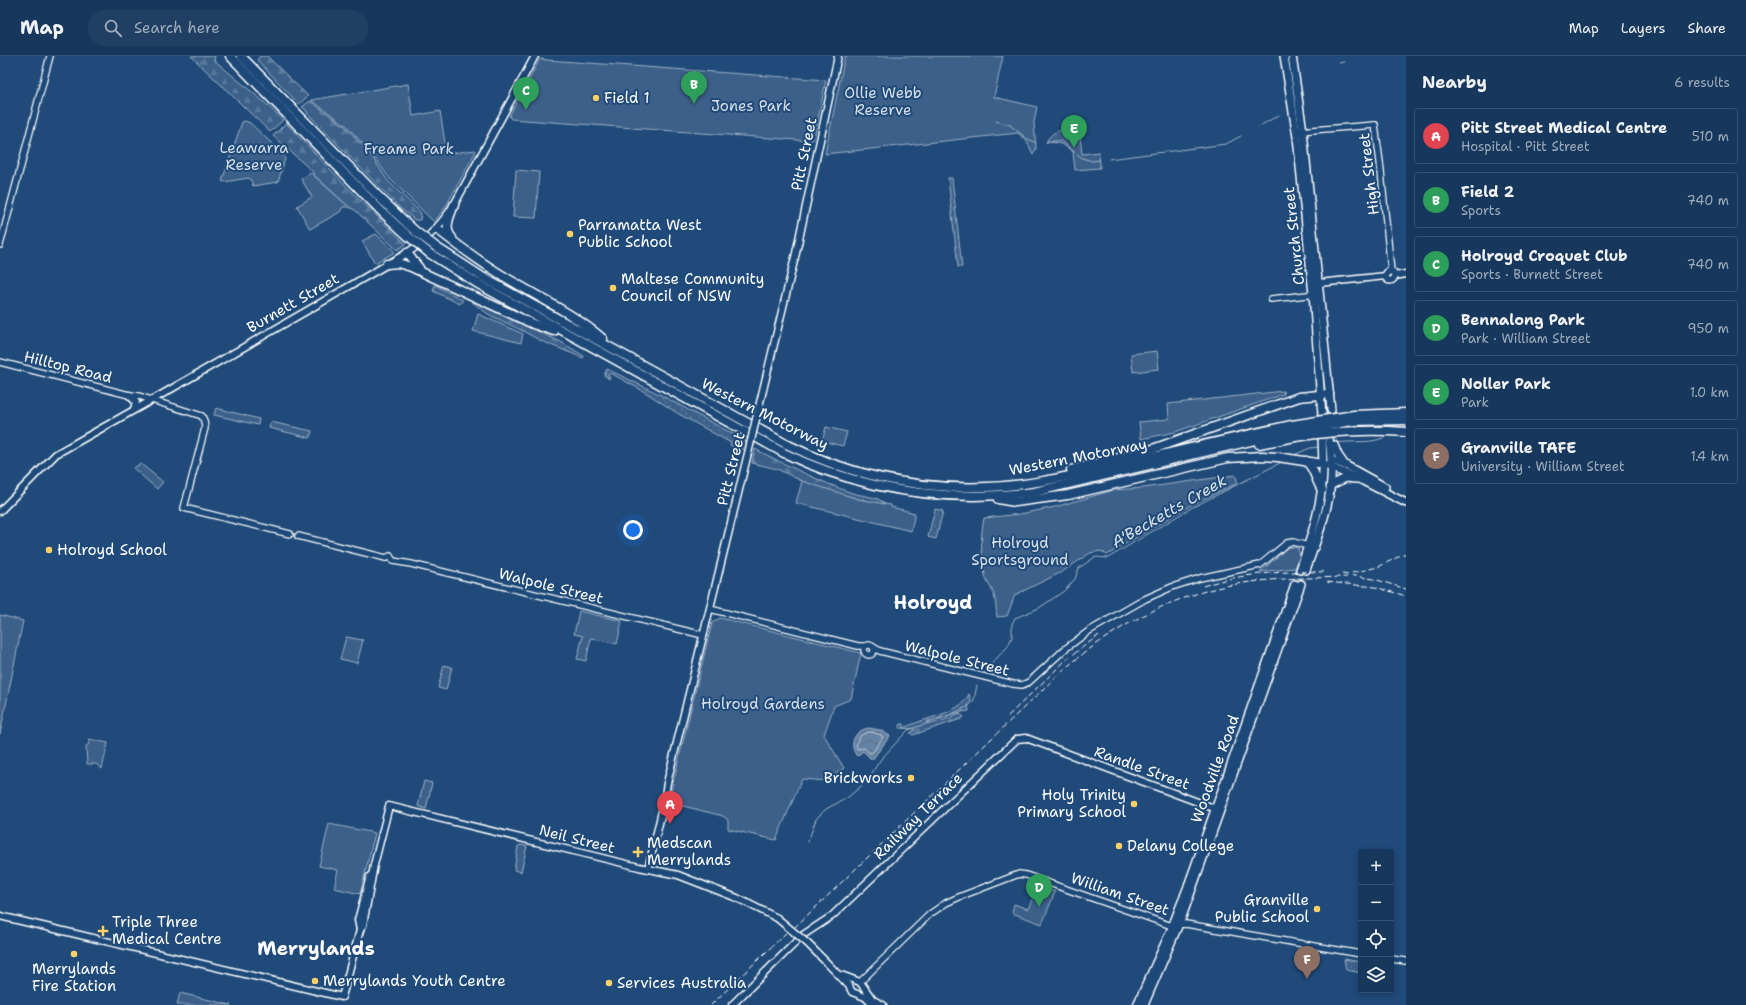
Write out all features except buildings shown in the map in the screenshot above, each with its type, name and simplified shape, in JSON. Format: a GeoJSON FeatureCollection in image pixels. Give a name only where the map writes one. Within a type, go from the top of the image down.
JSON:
{"type":"FeatureCollection","features":[{"type":"Feature","properties":{"kind":"highway","name":"Western Motorway"},"geometry":{"type":"LineString","coordinates":[[230,56],[382,212],[412,234],[479,274],[792,447],[831,464],[866,475],[907,483],[960,488],[1004,486],[1056,478],[1293,431],[1352,421],[1406,420]]}},
{"type":"Feature","properties":{"kind":"highway","name":"Western Motorway"},"geometry":{"type":"LineString","coordinates":[[241,56],[382,200],[429,253],[466,277],[768,445],[816,468],[848,479],[893,490],[940,496],[985,497],[1015,494],[1052,488],[1205,453],[1354,415],[1406,414]]}},
{"type":"Feature","properties":{"kind":"highway"},"geometry":{"type":"LineString","coordinates":[[454,205],[447,225],[450,237],[461,247]]}},
{"type":"Feature","properties":{"kind":"highway"},"geometry":{"type":"LineString","coordinates":[[437,229],[492,269],[589,327],[614,349]]}},
{"type":"Feature","properties":{"kind":"highway"},"geometry":{"type":"LineString","coordinates":[[407,253],[413,263],[424,272]]}},
{"type":"Feature","properties":{"kind":"highway"},"geometry":{"type":"LineString","coordinates":[[387,264],[401,264],[424,272],[533,324],[574,337]]}},
{"type":"Feature","properties":{"kind":"highway"},"geometry":{"type":"LineString","coordinates":[[1056,478],[1062,472],[1150,450],[1279,403],[1306,396],[1325,394]]}},
{"type":"Feature","properties":{"kind":"highway","name":"Western Motorway"},"geometry":{"type":"LineString","coordinates":[[1293,431],[1330,432],[1359,430],[1406,432]]}},
{"type":"Feature","properties":{"kind":"highway"},"geometry":{"type":"LineString","coordinates":[[985,497],[1015,502],[1053,497],[1228,458],[1262,456],[1305,460],[1328,460]]}},
{"type":"Feature","properties":{"kind":"highway"},"geometry":{"type":"LineString","coordinates":[[1305,460],[1314,470],[1317,482],[1322,490]]}},
{"type":"Feature","properties":{"kind":"main road","name":"Burnett Street"},"geometry":{"type":"LineString","coordinates":[[0,511],[56,454],[422,243],[437,229],[454,205],[535,56]]}},
{"type":"Feature","properties":{"kind":"main road","name":"Pitt Street"},"geometry":{"type":"LineString","coordinates":[[646,868],[660,803],[665,793],[796,253],[838,56]]}},
{"type":"Feature","properties":{"kind":"main road","name":"Church Street"},"geometry":{"type":"LineString","coordinates":[[1284,56],[1300,131]]}},
{"type":"Feature","properties":{"kind":"main road","name":"Church Street"},"geometry":{"type":"LineString","coordinates":[[1292,56],[1316,285],[1320,297],[1325,394],[1322,415]]}},
{"type":"Feature","properties":{"kind":"main road"},"geometry":{"type":"LineString","coordinates":[[1316,285],[1390,274],[1406,274]]}},
{"type":"Feature","properties":{"kind":"main road","name":"Church Street"},"geometry":{"type":"LineString","coordinates":[[1316,285],[1311,294],[1325,394],[1331,410]]}},
{"type":"Feature","properties":{"kind":"main road"},"geometry":{"type":"LineString","coordinates":[[130,395],[136,402],[134,409]]}},
{"type":"Feature","properties":{"kind":"main road"},"geometry":{"type":"LineString","coordinates":[[1326,437],[1328,460],[1331,485],[1322,524],[1303,570],[1328,460],[1334,445]]}},
{"type":"Feature","properties":{"kind":"main road"},"geometry":{"type":"LineString","coordinates":[[1328,460],[1347,466],[1406,499]]}},
{"type":"Feature","properties":{"kind":"main road"},"geometry":{"type":"LineString","coordinates":[[1328,460],[1363,481],[1406,503]]}},
{"type":"Feature","properties":{"kind":"main road"},"geometry":{"type":"LineString","coordinates":[[1331,485],[1346,478],[1363,481]]}},
{"type":"Feature","properties":{"kind":"main road"},"geometry":{"type":"LineString","coordinates":[[1308,546],[1311,544],[1322,524]]}},
{"type":"Feature","properties":{"kind":"main road","name":"Woodville Road"},"geometry":{"type":"LineString","coordinates":[[1144,1005],[1176,924],[1298,584]]}},
{"type":"Feature","properties":{"kind":"main road","name":"Railway Terrace"},"geometry":{"type":"LineString","coordinates":[[732,1005],[801,938],[832,916],[1012,742],[1017,739],[1026,738],[1056,750]]}},
{"type":"Feature","properties":{"kind":"main road","name":"Randle Street"},"geometry":{"type":"LineString","coordinates":[[1056,750],[1217,809]]}},
{"type":"Feature","properties":{"kind":"main road","name":"Neil Street"},"geometry":{"type":"LineString","coordinates":[[0,916],[342,997],[360,930],[363,925],[374,865],[389,806],[646,868],[693,881],[761,909],[778,918],[807,943],[839,975],[852,992],[865,997],[874,1005]]}},
{"type":"Feature","properties":{"kind":"main road","name":"Woodville Road"},"geometry":{"type":"LineString","coordinates":[[1136,1005],[1176,924]]}},
{"type":"Feature","properties":{"kind":"main road"},"geometry":{"type":"LineString","coordinates":[[839,975],[859,984],[872,1000],[883,1005]]}},
{"type":"Feature","properties":{"kind":"main road"},"geometry":{"type":"LineString","coordinates":[[850,988],[851,985],[859,984]]}},
{"type":"Feature","properties":{"kind":"main road"},"geometry":{"type":"LineString","coordinates":[[857,993],[861,992],[859,984]]}},
{"type":"Feature","properties":{"kind":"street"},"geometry":{"type":"LineString","coordinates":[[0,245],[50,56]]}},
{"type":"Feature","properties":{"kind":"street","name":"High Street"},"geometry":{"type":"LineString","coordinates":[[1300,131],[1375,125],[1374,136],[1390,274]]}},
{"type":"Feature","properties":{"kind":"street"},"geometry":{"type":"LineString","coordinates":[[1271,299],[1311,294],[1320,297]]}},
{"type":"Feature","properties":{"kind":"street","name":"Hilltop Road"},"geometry":{"type":"LineString","coordinates":[[0,362],[181,409],[202,416],[205,428]]}},
{"type":"Feature","properties":{"kind":"street","name":"Hilltop Road"},"geometry":{"type":"LineString","coordinates":[[181,409],[203,412],[208,424],[205,428]]}},
{"type":"Feature","properties":{"kind":"street","name":"Walpole Street"},"geometry":{"type":"LineString","coordinates":[[205,428],[184,508],[290,534],[294,539],[298,536],[386,558],[388,564],[391,564],[394,561],[411,564],[703,635]]}},
{"type":"Feature","properties":{"kind":"street","name":"Walpole Street"},"geometry":{"type":"LineString","coordinates":[[873,649],[1022,685],[1029,682],[1065,649],[1089,631],[1140,601],[1186,582],[1214,574],[1260,565],[1287,543],[1292,542],[1308,546]]}},
{"type":"Feature","properties":{"kind":"street"},"geometry":{"type":"LineString","coordinates":[[710,609],[858,646],[864,648],[868,655],[873,649],[868,645],[864,648]]}},
{"type":"Feature","properties":{"kind":"street","name":"William Street"},"geometry":{"type":"LineString","coordinates":[[859,984],[930,914],[959,897],[1019,874],[1176,924],[1190,924],[1358,953]]}},
{"type":"Feature","properties":{"kind":"street"},"geometry":{"type":"LineString","coordinates":[[1394,959],[1406,961]]}},
{"type":"Feature","properties":{"kind":"green space"},"geometry":{"type":"Polygon","coordinates":[[[191,56],[215,56],[214,60],[283,120],[270,132],[191,56]]]}},
{"type":"Feature","properties":{"kind":"green space"},"geometry":{"type":"Polygon","coordinates":[[[260,56],[267,56],[308,96],[299,104],[257,60],[260,56]]]}},
{"type":"Feature","properties":{"kind":"green space","name":"Ollie Webb Reserve"},"geometry":{"type":"Polygon","coordinates":[[[845,56],[1003,56],[994,97],[1037,107],[1034,122],[1036,149],[1033,154],[1026,140],[1018,133],[825,154],[845,56]]]}},
{"type":"Feature","properties":{"kind":"green space","name":"Jones Park"},"geometry":{"type":"Polygon","coordinates":[[[540,59],[826,80],[814,139],[810,141],[511,119],[509,116],[540,59]]]}},
{"type":"Feature","properties":{"kind":"green space","name":"Freame Park"},"geometry":{"type":"Polygon","coordinates":[[[408,84],[413,116],[440,111],[445,143],[442,148],[445,154],[476,151],[445,208],[434,222],[390,179],[372,154],[346,125],[311,100],[408,84]]]}},
{"type":"Feature","properties":{"kind":"green space"},"geometry":{"type":"Polygon","coordinates":[[[310,101],[345,126],[371,155],[388,181],[421,213],[420,220],[415,220],[400,208],[308,114],[302,107],[310,101]]]}},
{"type":"Feature","properties":{"kind":"green space","name":"Leawarra Reserve"},"geometry":{"type":"Polygon","coordinates":[[[245,121],[250,123],[282,153],[285,159],[278,182],[253,186],[249,178],[224,182],[222,181],[242,122],[245,121]]]}},
{"type":"Feature","properties":{"kind":"green space"},"geometry":{"type":"Polygon","coordinates":[[[286,123],[350,190],[406,244],[397,250],[273,136],[286,123]]]}},
{"type":"Feature","properties":{"kind":"green space"},"geometry":{"type":"Polygon","coordinates":[[[1079,127],[1082,154],[1099,152],[1100,168],[1075,170],[1073,152],[1061,144],[1046,143],[1048,138],[1055,132],[1079,127]]]}},
{"type":"Feature","properties":{"kind":"green space"},"geometry":{"type":"Polygon","coordinates":[[[516,170],[539,172],[536,218],[513,217],[516,170]]]}},
{"type":"Feature","properties":{"kind":"green space"},"geometry":{"type":"Polygon","coordinates":[[[311,173],[349,207],[343,207],[340,212],[310,229],[297,206],[312,197],[301,179],[311,173]]]}},
{"type":"Feature","properties":{"kind":"green space"},"geometry":{"type":"Polygon","coordinates":[[[948,178],[952,178],[962,267],[958,267],[948,178]]]}},
{"type":"Feature","properties":{"kind":"green space"},"geometry":{"type":"Polygon","coordinates":[[[376,234],[395,252],[375,263],[362,241],[376,234]]]}},
{"type":"Feature","properties":{"kind":"green space"},"geometry":{"type":"Polygon","coordinates":[[[435,285],[463,300],[460,304],[433,291],[435,285]]]}},
{"type":"Feature","properties":{"kind":"green space"},"geometry":{"type":"Polygon","coordinates":[[[472,300],[561,342],[584,356],[583,358],[541,341],[488,314],[472,302],[472,300]]]}},
{"type":"Feature","properties":{"kind":"green space"},"geometry":{"type":"Polygon","coordinates":[[[478,314],[523,334],[521,343],[473,331],[478,314]]]}},
{"type":"Feature","properties":{"kind":"green space"},"geometry":{"type":"Polygon","coordinates":[[[1157,351],[1159,369],[1133,372],[1131,354],[1157,351]]]}},
{"type":"Feature","properties":{"kind":"green space"},"geometry":{"type":"Polygon","coordinates":[[[607,369],[657,393],[746,441],[743,450],[740,451],[730,445],[731,443],[612,374],[608,374],[607,376],[610,377],[609,379],[604,375],[607,369]]]}},
{"type":"Feature","properties":{"kind":"green space"},"geometry":{"type":"Polygon","coordinates":[[[1283,391],[1284,394],[1175,432],[1141,439],[1139,422],[1169,419],[1168,404],[1283,391]]]}},
{"type":"Feature","properties":{"kind":"green space"},"geometry":{"type":"Polygon","coordinates":[[[216,408],[259,419],[258,425],[214,415],[216,408]]]}},
{"type":"Feature","properties":{"kind":"green space"},"geometry":{"type":"Polygon","coordinates":[[[271,422],[312,431],[310,438],[269,428],[271,422]]]}},
{"type":"Feature","properties":{"kind":"green space"},"geometry":{"type":"Polygon","coordinates":[[[826,427],[847,432],[843,446],[822,441],[826,427]]]}},
{"type":"Feature","properties":{"kind":"green space"},"geometry":{"type":"Polygon","coordinates":[[[755,449],[827,483],[852,493],[875,498],[886,505],[858,499],[810,485],[777,469],[752,463],[755,449]]]}},
{"type":"Feature","properties":{"kind":"green space"},"geometry":{"type":"Polygon","coordinates":[[[141,464],[163,482],[157,489],[133,468],[141,464]]]}},
{"type":"Feature","properties":{"kind":"green space","name":"Holroyd Sportsground"},"geometry":{"type":"Polygon","coordinates":[[[1235,475],[1238,483],[1193,504],[1107,555],[1101,551],[1090,553],[1062,572],[1015,595],[1007,616],[997,617],[995,597],[986,578],[983,561],[982,539],[984,518],[1020,514],[1055,507],[1114,490],[1143,488],[1235,475]]]}},
{"type":"Feature","properties":{"kind":"green space"},"geometry":{"type":"Polygon","coordinates":[[[802,481],[858,499],[891,505],[891,507],[915,513],[911,531],[796,503],[802,481]]]}},
{"type":"Feature","properties":{"kind":"green space"},"geometry":{"type":"Polygon","coordinates":[[[935,509],[943,511],[936,539],[928,537],[935,509]]]}},
{"type":"Feature","properties":{"kind":"green space"},"geometry":{"type":"Polygon","coordinates":[[[1287,548],[1298,548],[1300,556],[1295,568],[1260,572],[1287,548]]]}},
{"type":"Feature","properties":{"kind":"green space"},"geometry":{"type":"Polygon","coordinates":[[[579,611],[622,621],[617,644],[591,638],[586,661],[577,659],[583,636],[574,634],[579,611]]]}},
{"type":"Feature","properties":{"kind":"green space"},"geometry":{"type":"Polygon","coordinates":[[[0,615],[23,621],[0,734],[0,615]]]}},
{"type":"Feature","properties":{"kind":"green space","name":"Holroyd Gardens"},"geometry":{"type":"Polygon","coordinates":[[[720,618],[861,653],[851,699],[834,706],[824,735],[844,768],[826,781],[802,779],[776,840],[728,829],[728,820],[723,816],[671,803],[669,799],[712,623],[720,618]]]}},
{"type":"Feature","properties":{"kind":"green space"},"geometry":{"type":"Polygon","coordinates":[[[346,637],[363,640],[357,663],[340,659],[346,637]]]}},
{"type":"Feature","properties":{"kind":"green space"},"geometry":{"type":"Polygon","coordinates":[[[444,665],[452,667],[446,690],[438,688],[444,665]]]}},
{"type":"Feature","properties":{"kind":"green space"},"geometry":{"type":"Polygon","coordinates":[[[969,694],[971,701],[968,705],[969,711],[959,713],[964,717],[961,719],[913,735],[910,733],[915,729],[899,728],[901,724],[904,724],[904,728],[941,715],[958,707],[969,694]],[[959,713],[927,722],[928,724],[936,723],[959,713]]]}},
{"type":"Feature","properties":{"kind":"green space"},"geometry":{"type":"Polygon","coordinates":[[[89,739],[108,743],[102,769],[96,764],[87,764],[86,746],[89,744],[89,739]]]}},
{"type":"Feature","properties":{"kind":"green space"},"geometry":{"type":"Polygon","coordinates":[[[424,781],[432,783],[426,809],[418,806],[424,781]]]}},
{"type":"Feature","properties":{"kind":"green space"},"geometry":{"type":"Polygon","coordinates":[[[329,824],[375,833],[360,894],[334,888],[338,870],[319,866],[329,824]]]}},
{"type":"Feature","properties":{"kind":"green space"},"geometry":{"type":"Polygon","coordinates":[[[518,846],[527,846],[521,872],[514,870],[518,846]]]}},
{"type":"Feature","properties":{"kind":"green space"},"geometry":{"type":"Polygon","coordinates":[[[1038,886],[1055,892],[1042,924],[1012,913],[1014,904],[1028,909],[1038,886]]]}},
{"type":"Feature","properties":{"kind":"green space"},"geometry":{"type":"Polygon","coordinates":[[[1344,959],[1358,961],[1358,972],[1346,970],[1344,959]]]}},
{"type":"Feature","properties":{"kind":"green space"},"geometry":{"type":"Polygon","coordinates":[[[180,993],[231,1005],[177,1005],[180,993]]]}},
{"type":"Feature","properties":{"kind":"water"},"geometry":{"type":"Polygon","coordinates":[[[869,728],[880,730],[890,736],[872,760],[863,751],[857,756],[853,747],[856,735],[864,729],[869,728]]]}},
{"type":"Feature","properties":{"kind":"waterway"},"geometry":{"type":"LineString","coordinates":[[1339,63],[1344,62]]}},
{"type":"Feature","properties":{"kind":"waterway"},"geometry":{"type":"LineString","coordinates":[[1258,127],[1279,115]]}},
{"type":"Feature","properties":{"kind":"waterway"},"geometry":{"type":"LineString","coordinates":[[996,121],[1010,125],[1026,138],[1036,143]]}},
{"type":"Feature","properties":{"kind":"waterway"},"geometry":{"type":"LineString","coordinates":[[1109,159],[1226,144],[1241,136]]}},
{"type":"Feature","properties":{"kind":"waterway"},"geometry":{"type":"LineString","coordinates":[[1047,141],[1061,141],[1082,158],[1092,161],[1100,160]]}},
{"type":"Feature","properties":{"kind":"waterway","name":"A'Becketts Creek"},"geometry":{"type":"LineString","coordinates":[[1400,428],[1406,427]]}},
{"type":"Feature","properties":{"kind":"waterway","name":"A'Becketts Creek"},"geometry":{"type":"LineString","coordinates":[[1336,443],[1377,440],[1389,435]]}},
{"type":"Feature","properties":{"kind":"waterway","name":"A'Becketts Creek"},"geometry":{"type":"LineString","coordinates":[[1294,455],[1310,448],[1319,447]]}},
{"type":"Feature","properties":{"kind":"waterway","name":"A'Becketts Creek"},"geometry":{"type":"LineString","coordinates":[[986,670],[1008,646],[1012,637],[1012,624],[1015,618],[1039,608],[1064,591],[1075,579],[1079,568],[1095,557],[1108,558],[1191,508],[1282,462]]}},
{"type":"Feature","properties":{"kind":"waterway","name":"A'Becketts Creek"},"geometry":{"type":"LineString","coordinates":[[808,842],[816,819],[826,809],[847,798],[866,782],[881,759],[908,730],[943,718],[969,706],[974,700],[977,685]]}},
{"type":"Feature","properties":{"kind":"tunnel"},"geometry":{"type":"LineString","coordinates":[[1333,427],[1334,445]]}},
{"type":"Feature","properties":{"kind":"tunnel"},"geometry":{"type":"LineString","coordinates":[[1295,584],[1300,570]]}},
{"type":"Feature","properties":{"kind":"tunnel"},"geometry":{"type":"LineString","coordinates":[[1301,584],[1306,570]]}},
{"type":"Feature","properties":{"kind":"railway"},"geometry":{"type":"LineString","coordinates":[[1352,573],[1378,567],[1406,553]]}},
{"type":"Feature","properties":{"kind":"railway"},"geometry":{"type":"LineString","coordinates":[[1203,586],[1233,578],[1263,574],[1324,572]]}},
{"type":"Feature","properties":{"kind":"railway"},"geometry":{"type":"LineString","coordinates":[[1342,574],[1374,579],[1406,589]]}},
{"type":"Feature","properties":{"kind":"railway"},"geometry":{"type":"LineString","coordinates":[[794,928],[1062,671],[1081,655],[1122,627],[1166,605],[1213,589],[1237,584],[1264,581],[1347,577]]}},
{"type":"Feature","properties":{"kind":"railway"},"geometry":{"type":"LineString","coordinates":[[1327,582],[1375,587],[1406,596]]}},
{"type":"Feature","properties":{"kind":"railway"},"geometry":{"type":"LineString","coordinates":[[1008,716],[1067,659],[1099,635]]}},
{"type":"Feature","properties":{"kind":"railway"},"geometry":{"type":"LineString","coordinates":[[711,1005],[788,931]]}},
{"type":"Feature","properties":{"kind":"place","name":"Field 1"},"geometry":{"type":"Point","coordinates":[596,98]}},
{"type":"Feature","properties":{"kind":"place","name":"Field 2"},"geometry":{"type":"Point","coordinates":[694,104]}},
{"type":"Feature","properties":{"kind":"place","name":"Holroyd Croquet Club"},"geometry":{"type":"Point","coordinates":[526,110]}},
{"type":"Feature","properties":{"kind":"place","name":"Noller Park"},"geometry":{"type":"Point","coordinates":[1074,148]}},
{"type":"Feature","properties":{"kind":"place","name":"Parramatta West Public School"},"geometry":{"type":"Point","coordinates":[570,234]}},
{"type":"Feature","properties":{"kind":"place","name":"Maltese Community Council of NSW"},"geometry":{"type":"Point","coordinates":[613,288]}},
{"type":"Feature","properties":{"kind":"place","name":"Holroyd School"},"geometry":{"type":"Point","coordinates":[49,550]}},
{"type":"Feature","properties":{"kind":"place","name":"Brickworks"},"geometry":{"type":"Point","coordinates":[911,778]}},
{"type":"Feature","properties":{"kind":"place","name":"Holy Trinity Primary School"},"geometry":{"type":"Point","coordinates":[1134,804]}},
{"type":"Feature","properties":{"kind":"place","name":"Pitt Street Medical Centre"},"geometry":{"type":"Point","coordinates":[670,824]}},
{"type":"Feature","properties":{"kind":"place","name":"Delany College"},"geometry":{"type":"Point","coordinates":[1119,846]}},
{"type":"Feature","properties":{"kind":"place","name":"Medscan Merrylands"},"geometry":{"type":"Point","coordinates":[638,852]}},
{"type":"Feature","properties":{"kind":"place","name":"Bennalong Park"},"geometry":{"type":"Point","coordinates":[1039,907]}},
{"type":"Feature","properties":{"kind":"place","name":"Granville Public School"},"geometry":{"type":"Point","coordinates":[1317,909]}},
{"type":"Feature","properties":{"kind":"place","name":"Triple Three Medical Centre"},"geometry":{"type":"Point","coordinates":[103,931]}},
{"type":"Feature","properties":{"kind":"place","name":"Merrylands Fire Station"},"geometry":{"type":"Point","coordinates":[74,954]}},
{"type":"Feature","properties":{"kind":"place","name":"Granville TAFE"},"geometry":{"type":"Point","coordinates":[1307,979]}},
{"type":"Feature","properties":{"kind":"place","name":"Merrylands Youth Centre"},"geometry":{"type":"Point","coordinates":[315,981]}},
{"type":"Feature","properties":{"kind":"place","name":"Services Australia"},"geometry":{"type":"Point","coordinates":[609,983]}},
{"type":"Feature","properties":{"kind":"district","name":"Holroyd"},"geometry":{"type":"Point","coordinates":[933,602]}},
{"type":"Feature","properties":{"kind":"district","name":"Merrylands"},"geometry":{"type":"Point","coordinates":[316,948]}}]}
